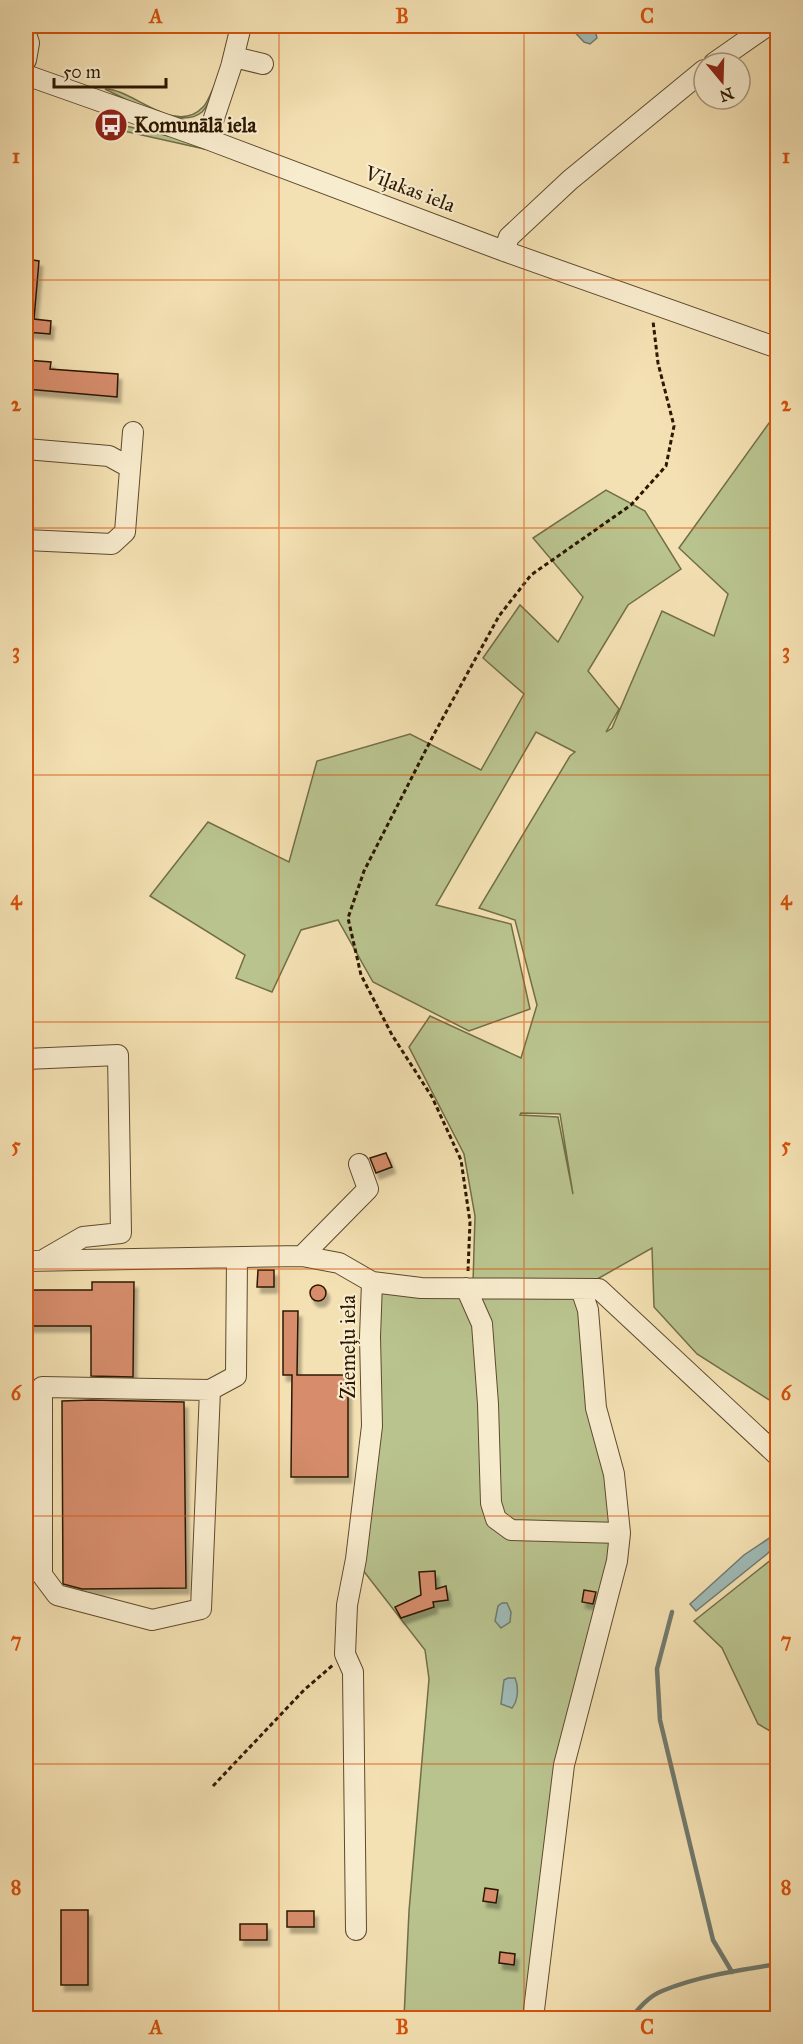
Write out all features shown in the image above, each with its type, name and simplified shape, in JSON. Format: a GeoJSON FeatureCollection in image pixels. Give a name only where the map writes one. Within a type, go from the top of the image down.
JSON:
{"type":"FeatureCollection","features":[{"type":"Feature","properties":{"kind":"street"},"geometry":{"type":"LineString","coordinates":[[207,139],[234,57],[241,26]]}},
{"type":"Feature","properties":{"kind":"street"},"geometry":{"type":"LineString","coordinates":[[731,51],[767,26]]}},
{"type":"Feature","properties":{"kind":"street"},"geometry":{"type":"LineString","coordinates":[[26,34],[29,43],[26,60]]}},
{"type":"Feature","properties":{"kind":"street"},"geometry":{"type":"LineString","coordinates":[[234,57],[263,64]]}},
{"type":"Feature","properties":{"kind":"street","name":"Viļakas iela"},"geometry":{"type":"LineString","coordinates":[[26,75],[207,139],[504,251],[777,348]]}},
{"type":"Feature","properties":{"kind":"street"},"geometry":{"type":"LineString","coordinates":[[504,251],[509,237],[570,180],[692,80]]}},
{"type":"Feature","properties":{"kind":"street"},"geometry":{"type":"LineString","coordinates":[[26,540],[112,544],[125,532],[133,432]]}},
{"type":"Feature","properties":{"kind":"street"},"geometry":{"type":"LineString","coordinates":[[26,449],[109,456],[129,467]]}},
{"type":"Feature","properties":{"kind":"street"},"geometry":{"type":"LineString","coordinates":[[26,1059],[118,1055],[121,1233],[83,1237],[34,1261]]}},
{"type":"Feature","properties":{"kind":"street"},"geometry":{"type":"LineString","coordinates":[[302,1256],[368,1189],[359,1164]]}},
{"type":"Feature","properties":{"kind":"street","name":"Ziemeļu iela"},"geometry":{"type":"LineString","coordinates":[[34,1261],[302,1256],[339,1263],[372,1282],[370,1338],[372,1426],[356,1559],[347,1605],[345,1654],[353,1672],[356,1930]]}},
{"type":"Feature","properties":{"kind":"street"},"geometry":{"type":"LineString","coordinates":[[210,1390],[201,1609],[152,1620],[57,1595],[42,1575],[34,1387],[210,1390],[236,1376],[237,1258]]}},
{"type":"Feature","properties":{"kind":"street"},"geometry":{"type":"LineString","coordinates":[[372,1282],[421,1288],[599,1289],[623,1309],[777,1456]]}},
{"type":"Feature","properties":{"kind":"street"},"geometry":{"type":"LineString","coordinates":[[466,1288],[482,1324],[488,1404],[491,1503],[496,1519],[511,1530],[620,1533]]}},
{"type":"Feature","properties":{"kind":"street"},"geometry":{"type":"LineString","coordinates":[[533,2019],[564,1765],[617,1561],[620,1533],[614,1474],[596,1407],[588,1310],[581,1289]]}},
{"type":"Feature","properties":{"kind":"path"},"geometry":{"type":"LineString","coordinates":[[466,1288],[470,1256],[470,1222],[460,1160],[432,1097],[392,1035],[361,975],[348,918],[364,871],[434,734],[499,616],[531,575],[632,505],[666,466],[674,426],[658,363],[652,314],[655,304]]}},
{"type":"Feature","properties":{"kind":"path"},"geometry":{"type":"LineString","coordinates":[[213,1786],[304,1690],[345,1654]]}},
{"type":"Feature","properties":{"kind":"green space"},"geometry":{"type":"Polygon","coordinates":[[[217,82],[202,112],[192,117],[180,118],[154,112],[105,89],[116,91],[154,109],[180,117],[192,115],[203,107],[217,82]]]}},
{"type":"Feature","properties":{"kind":"green space"},"geometry":{"type":"Polygon","coordinates":[[[126,126],[173,137],[218,152],[119,130],[126,126]]]}},
{"type":"Feature","properties":{"kind":"green space"},"geometry":{"type":"Polygon","coordinates":[[[777,412],[777,1405],[697,1354],[654,1307],[652,1248],[585,1286],[622,1540],[569,1756],[539,2018],[404,2018],[409,1911],[429,1679],[425,1650],[362,1569],[378,1290],[473,1283],[475,1216],[464,1154],[409,1047],[430,1016],[521,1058],[537,1005],[515,920],[479,908],[570,756],[575,752],[536,732],[436,905],[511,924],[530,1009],[469,1031],[373,982],[338,920],[301,930],[272,992],[236,978],[245,955],[150,896],[208,822],[289,862],[317,761],[410,734],[481,770],[524,694],[483,658],[520,605],[558,642],[583,597],[533,538],[606,490],[645,511],[681,569],[628,605],[588,671],[619,709],[606,732],[612,728],[662,611],[714,636],[728,594],[679,548],[777,412]],[[521,1113],[520,1115],[558,1117],[573,1194],[560,1114],[521,1113]]]}},
{"type":"Feature","properties":{"kind":"green space"},"geometry":{"type":"Polygon","coordinates":[[[777,1555],[777,1735],[758,1724],[722,1648],[694,1621],[777,1555]]]}},
{"type":"Feature","properties":{"kind":"water"},"geometry":{"type":"Polygon","coordinates":[[[569,26],[594,26],[597,38],[590,44],[584,42],[569,26]]]}},
{"type":"Feature","properties":{"kind":"water"},"geometry":{"type":"Polygon","coordinates":[[[777,1533],[777,1544],[767,1554],[696,1611],[690,1604],[744,1555],[777,1533]]]}},
{"type":"Feature","properties":{"kind":"water"},"geometry":{"type":"Polygon","coordinates":[[[507,1603],[511,1612],[510,1622],[501,1628],[495,1621],[498,1606],[507,1603]]]}},
{"type":"Feature","properties":{"kind":"water"},"geometry":{"type":"Polygon","coordinates":[[[515,1678],[517,1686],[517,1698],[512,1708],[501,1704],[504,1680],[515,1678]]]}},
{"type":"Feature","properties":{"kind":"building"},"geometry":{"type":"Polygon","coordinates":[[[26,259],[39,261],[34,319],[51,321],[50,334],[26,332],[26,259]]]}},
{"type":"Feature","properties":{"kind":"building"},"geometry":{"type":"Polygon","coordinates":[[[26,360],[51,362],[50,369],[118,374],[117,397],[26,389],[26,360]]]}},
{"type":"Feature","properties":{"kind":"building"},"geometry":{"type":"Polygon","coordinates":[[[386,1153],[392,1167],[376,1173],[370,1158],[386,1153]]]}},
{"type":"Feature","properties":{"kind":"building"},"geometry":{"type":"Polygon","coordinates":[[[258,1270],[274,1270],[274,1287],[257,1287],[258,1270]]]}},
{"type":"Feature","properties":{"kind":"building"},"geometry":{"type":"Polygon","coordinates":[[[92,1282],[134,1282],[133,1377],[91,1376],[91,1326],[26,1326],[26,1290],[92,1290],[92,1282]]]}},
{"type":"Feature","properties":{"kind":"building"},"geometry":{"type":"Polygon","coordinates":[[[318,1285],[324,1287],[326,1293],[324,1299],[318,1301],[312,1299],[310,1293],[312,1287],[318,1285]]]}},
{"type":"Feature","properties":{"kind":"building"},"geometry":{"type":"Polygon","coordinates":[[[283,1311],[298,1311],[297,1375],[348,1375],[348,1477],[291,1477],[292,1375],[283,1375],[283,1311]]]}},
{"type":"Feature","properties":{"kind":"building"},"geometry":{"type":"Polygon","coordinates":[[[62,1401],[184,1402],[186,1588],[82,1589],[63,1584],[62,1401]]]}},
{"type":"Feature","properties":{"kind":"building"},"geometry":{"type":"Polygon","coordinates":[[[435,1571],[436,1589],[446,1586],[448,1600],[433,1602],[434,1607],[401,1618],[395,1607],[421,1595],[419,1572],[435,1571]]]}},
{"type":"Feature","properties":{"kind":"building"},"geometry":{"type":"Polygon","coordinates":[[[584,1590],[596,1592],[593,1604],[582,1602],[584,1590]]]}},
{"type":"Feature","properties":{"kind":"building"},"geometry":{"type":"Polygon","coordinates":[[[485,1888],[498,1890],[496,1903],[483,1901],[485,1888]]]}},
{"type":"Feature","properties":{"kind":"building"},"geometry":{"type":"Polygon","coordinates":[[[61,1910],[88,1910],[88,1985],[61,1985],[61,1910]]]}},
{"type":"Feature","properties":{"kind":"building"},"geometry":{"type":"Polygon","coordinates":[[[287,1911],[314,1911],[314,1927],[287,1927],[287,1911]]]}},
{"type":"Feature","properties":{"kind":"building"},"geometry":{"type":"Polygon","coordinates":[[[240,1924],[267,1924],[267,1940],[240,1940],[240,1924]]]}},
{"type":"Feature","properties":{"kind":"building"},"geometry":{"type":"Polygon","coordinates":[[[500,1952],[515,1954],[514,1965],[499,1963],[500,1952]]]}},
{"type":"Feature","properties":{"kind":"waterway"},"geometry":{"type":"LineString","coordinates":[[672,1612],[657,1669],[660,1720],[713,1940],[732,1972]]}},
{"type":"Feature","properties":{"kind":"waterway"},"geometry":{"type":"LineString","coordinates":[[631,2018],[641,2006],[662,1991],[719,1974],[778,1964]]}},
{"type":"Feature","properties":{"kind":"railway"},"geometry":{"type":"LineString","coordinates":[[26,1954],[31,2018]]}},
{"type":"Feature","properties":{"kind":"place","name":"Komunālā iela"},"geometry":{"type":"Point","coordinates":[111,125]}}]}
